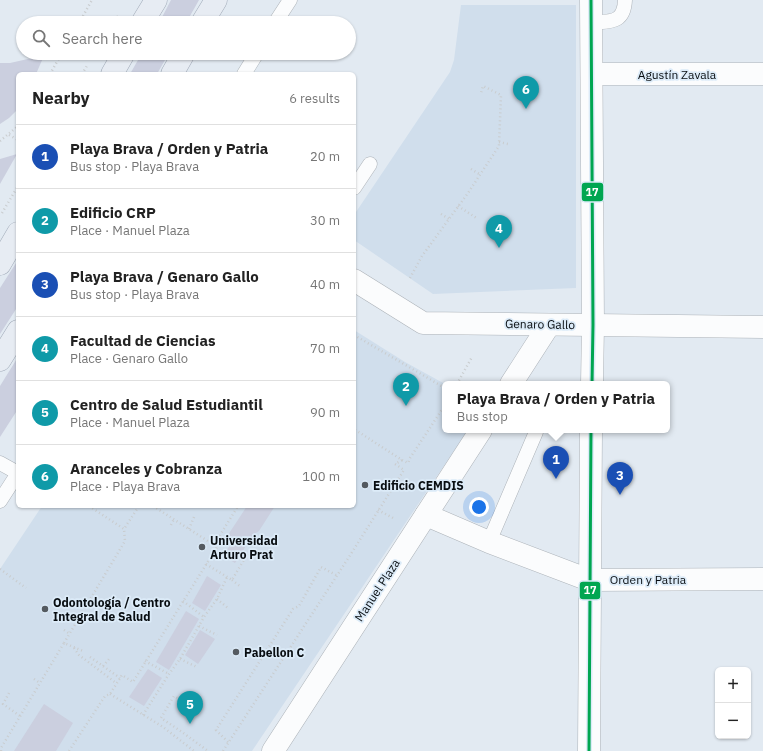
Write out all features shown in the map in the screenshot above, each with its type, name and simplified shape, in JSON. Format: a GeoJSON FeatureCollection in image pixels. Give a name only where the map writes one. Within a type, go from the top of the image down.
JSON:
{"type":"FeatureCollection","features":[{"type":"Feature","properties":{"kind":"main road"},"geometry":{"type":"LineString","coordinates":[[146,16],[156,0]]}},
{"type":"Feature","properties":{"kind":"main road"},"geometry":{"type":"LineString","coordinates":[[206,16],[216,0]]}},
{"type":"Feature","properties":{"kind":"main road"},"geometry":{"type":"LineString","coordinates":[[113,72],[120,60]]}},
{"type":"Feature","properties":{"kind":"main road"},"geometry":{"type":"LineString","coordinates":[[173,72],[180,60]]}},
{"type":"Feature","properties":{"kind":"main road"},"geometry":{"type":"LineString","coordinates":[[0,264],[16,236]]}},
{"type":"Feature","properties":{"kind":"main road"},"geometry":{"type":"LineString","coordinates":[[0,360],[16,334]]}},
{"type":"Feature","properties":{"kind":"street"},"geometry":{"type":"LineString","coordinates":[[591,0],[592,381]]}},
{"type":"Feature","properties":{"kind":"street","name":"Agustín Zavala"},"geometry":{"type":"LineString","coordinates":[[592,74],[763,74]]}},
{"type":"Feature","properties":{"kind":"street","name":"Genaro Gallo"},"geometry":{"type":"LineString","coordinates":[[356,281],[423,323],[763,327]]}},
{"type":"Feature","properties":{"kind":"street"},"geometry":{"type":"LineString","coordinates":[[513,381],[549,325]]}},
{"type":"Feature","properties":{"kind":"street","name":"Manuel Plaza"},"geometry":{"type":"LineString","coordinates":[[273,751],[479,433]]}},
{"type":"Feature","properties":{"kind":"street"},"geometry":{"type":"LineString","coordinates":[[589,751],[591,433]]}},
{"type":"Feature","properties":{"kind":"street","name":"Orden y Patria"},"geometry":{"type":"LineString","coordinates":[[426,514],[490,542],[589,580],[763,579]]}},
{"type":"Feature","properties":{"kind":"lane"},"geometry":{"type":"LineString","coordinates":[[280,16],[290,0]]}},
{"type":"Feature","properties":{"kind":"lane"},"geometry":{"type":"LineString","coordinates":[[591,23],[612,21],[621,16],[625,9],[625,0]]}},
{"type":"Feature","properties":{"kind":"lane"},"geometry":{"type":"LineString","coordinates":[[245,72],[253,60]]}},
{"type":"Feature","properties":{"kind":"lane"},"geometry":{"type":"LineString","coordinates":[[356,185],[370,164]]}},
{"type":"Feature","properties":{"kind":"lane"},"geometry":{"type":"LineString","coordinates":[[490,542],[536,433]]}},
{"type":"Feature","properties":{"kind":"lane"},"geometry":{"type":"LineString","coordinates":[[0,463],[16,472]]}},
{"type":"Feature","properties":{"kind":"lane"},"geometry":{"type":"LineString","coordinates":[[0,501],[16,476]]}},
{"type":"Feature","properties":{"kind":"path"},"geometry":{"type":"LineString","coordinates":[[83,16],[92,0]]}},
{"type":"Feature","properties":{"kind":"path"},"geometry":{"type":"LineString","coordinates":[[51,72],[58,60]]}},
{"type":"Feature","properties":{"kind":"path"},"geometry":{"type":"LineString","coordinates":[[410,278],[422,256],[481,175],[500,146],[501,95],[482,86],[481,93]]}},
{"type":"Feature","properties":{"kind":"path"},"geometry":{"type":"LineString","coordinates":[[0,141],[16,128]]}},
{"type":"Feature","properties":{"kind":"path"},"geometry":{"type":"LineString","coordinates":[[8,135],[16,139]]}},
{"type":"Feature","properties":{"kind":"path"},"geometry":{"type":"LineString","coordinates":[[500,142],[508,144]]}},
{"type":"Feature","properties":{"kind":"path"},"geometry":{"type":"LineString","coordinates":[[472,170],[481,175]]}},
{"type":"Feature","properties":{"kind":"path"},"geometry":{"type":"LineString","coordinates":[[0,216],[16,189]]}},
{"type":"Feature","properties":{"kind":"path"},"geometry":{"type":"LineString","coordinates":[[458,206],[478,219]]}},
{"type":"Feature","properties":{"kind":"path"},"geometry":{"type":"LineString","coordinates":[[441,214],[449,218]]}},
{"type":"Feature","properties":{"kind":"path"},"geometry":{"type":"LineString","coordinates":[[356,336],[442,386]]}},
{"type":"Feature","properties":{"kind":"path"},"geometry":{"type":"LineString","coordinates":[[459,381],[472,357]]}},
{"type":"Feature","properties":{"kind":"path"},"geometry":{"type":"LineString","coordinates":[[356,430],[408,464],[410,458],[442,410]]}},
{"type":"Feature","properties":{"kind":"path"},"geometry":{"type":"LineString","coordinates":[[223,751],[404,470],[395,464],[402,460]]}},
{"type":"Feature","properties":{"kind":"path"},"geometry":{"type":"LineString","coordinates":[[92,508],[124,529]]}},
{"type":"Feature","properties":{"kind":"path"},"geometry":{"type":"LineString","coordinates":[[1,751],[1,748],[125,541],[124,529],[138,508]]}},
{"type":"Feature","properties":{"kind":"path"},"geometry":{"type":"LineString","coordinates":[[68,751],[105,696],[110,694],[122,675],[133,682],[217,547],[156,508]]}},
{"type":"Feature","properties":{"kind":"path"},"geometry":{"type":"LineString","coordinates":[[214,545],[237,508]]}},
{"type":"Feature","properties":{"kind":"path"},"geometry":{"type":"LineString","coordinates":[[189,529],[194,517]]}},
{"type":"Feature","properties":{"kind":"path"},"geometry":{"type":"LineString","coordinates":[[171,524],[174,520]]}},
{"type":"Feature","properties":{"kind":"path"},"geometry":{"type":"LineString","coordinates":[[232,580],[248,553],[260,560]]}},
{"type":"Feature","properties":{"kind":"path"},"geometry":{"type":"LineString","coordinates":[[206,564],[241,587]]}},
{"type":"Feature","properties":{"kind":"path"},"geometry":{"type":"LineString","coordinates":[[228,742],[216,730],[293,609],[299,606],[321,567],[336,575]]}},
{"type":"Feature","properties":{"kind":"path"},"geometry":{"type":"LineString","coordinates":[[0,569],[26,588]]}},
{"type":"Feature","properties":{"kind":"path"},"geometry":{"type":"LineString","coordinates":[[144,715],[180,659],[204,617],[217,599],[227,577]]}},
{"type":"Feature","properties":{"kind":"path"},"geometry":{"type":"LineString","coordinates":[[217,599],[228,608]]}},
{"type":"Feature","properties":{"kind":"path"},"geometry":{"type":"LineString","coordinates":[[183,601],[204,617]]}},
{"type":"Feature","properties":{"kind":"path"},"geometry":{"type":"LineString","coordinates":[[199,626],[217,635]]}},
{"type":"Feature","properties":{"kind":"path"},"geometry":{"type":"LineString","coordinates":[[64,630],[70,634]]}},
{"type":"Feature","properties":{"kind":"path"},"geometry":{"type":"LineString","coordinates":[[64,643],[83,651]]}},
{"type":"Feature","properties":{"kind":"path"},"geometry":{"type":"LineString","coordinates":[[74,647],[79,655],[116,683]]}},
{"type":"Feature","properties":{"kind":"path"},"geometry":{"type":"LineString","coordinates":[[90,657],[120,678]]}},
{"type":"Feature","properties":{"kind":"path"},"geometry":{"type":"LineString","coordinates":[[103,666],[110,658]]}},
{"type":"Feature","properties":{"kind":"path"},"geometry":{"type":"LineString","coordinates":[[180,659],[197,667]]}},
{"type":"Feature","properties":{"kind":"path"},"geometry":{"type":"LineString","coordinates":[[145,661],[169,674]]}},
{"type":"Feature","properties":{"kind":"path"},"geometry":{"type":"LineString","coordinates":[[34,679],[40,683]]}},
{"type":"Feature","properties":{"kind":"path"},"geometry":{"type":"LineString","coordinates":[[9,693],[3,704],[20,716]]}},
{"type":"Feature","properties":{"kind":"path"},"geometry":{"type":"LineString","coordinates":[[110,694],[163,727],[194,751]]}},
{"type":"Feature","properties":{"kind":"path"},"geometry":{"type":"LineString","coordinates":[[178,698],[174,696],[161,718],[183,731],[208,751]]}},
{"type":"Feature","properties":{"kind":"shaded area"},"geometry":{"type":"Polygon","coordinates":[[[171,0],[199,0],[190,16],[163,16],[171,0]]]}},
{"type":"Feature","properties":{"kind":"shaded area"},"geometry":{"type":"Polygon","coordinates":[[[461,5],[576,5],[576,288],[433,294],[356,241],[356,212],[450,72],[454,60],[461,5]]]}},
{"type":"Feature","properties":{"kind":"shaded area"},"geometry":{"type":"Polygon","coordinates":[[[23,60],[42,60],[37,72],[16,72],[16,111],[0,124],[0,63],[10,63],[23,60]]]}},
{"type":"Feature","properties":{"kind":"shaded area"},"geometry":{"type":"Polygon","coordinates":[[[138,60],[165,60],[158,72],[131,72],[138,60]]]}},
{"type":"Feature","properties":{"kind":"shaded area"},"geometry":{"type":"Polygon","coordinates":[[[16,154],[0,184],[0,159],[16,154]]]}},
{"type":"Feature","properties":{"kind":"shaded area"},"geometry":{"type":"Polygon","coordinates":[[[16,263],[16,309],[0,334],[0,288],[16,263]]]}},
{"type":"Feature","properties":{"kind":"shaded area","name":"Universidad Arturo Prat"},"geometry":{"type":"Polygon","coordinates":[[[356,331],[405,362],[442,382],[442,433],[466,433],[252,751],[0,751],[0,569],[41,508],[356,508],[356,331]]]}},
{"type":"Feature","properties":{"kind":"shaded area"},"geometry":{"type":"Polygon","coordinates":[[[16,360],[16,412],[0,437],[0,386],[16,360]]]}},
{"type":"Feature","properties":{"kind":"shaded area"},"geometry":{"type":"Polygon","coordinates":[[[246,508],[274,508],[259,531],[253,535],[235,563],[223,556],[234,539],[228,535],[246,508]]]}},
{"type":"Feature","properties":{"kind":"shaded area"},"geometry":{"type":"Polygon","coordinates":[[[207,576],[221,585],[205,611],[192,603],[207,576]]]}},
{"type":"Feature","properties":{"kind":"shaded area"},"geometry":{"type":"Polygon","coordinates":[[[186,611],[199,619],[169,670],[156,662],[186,611]]]}},
{"type":"Feature","properties":{"kind":"shaded area"},"geometry":{"type":"Polygon","coordinates":[[[200,630],[215,639],[198,664],[185,655],[200,630]]]}},
{"type":"Feature","properties":{"kind":"shaded area"},"geometry":{"type":"Polygon","coordinates":[[[148,669],[162,678],[144,706],[129,697],[148,669]]]}},
{"type":"Feature","properties":{"kind":"shaded area"},"geometry":{"type":"Polygon","coordinates":[[[44,704],[73,723],[56,751],[14,751],[44,704]]]}},
{"type":"Feature","properties":{"kind":"transit line","name":"17"},"geometry":{"type":"LineString","coordinates":[[591,0],[592,381]]}},
{"type":"Feature","properties":{"kind":"transit line","name":"17"},"geometry":{"type":"LineString","coordinates":[[589,751],[591,433]]}},
{"type":"Feature","properties":{"kind":"place","name":"Aranceles y Cobranza"},"geometry":{"type":"Point","coordinates":[526,109]}},
{"type":"Feature","properties":{"kind":"place","name":"Facultad de Ciencias"},"geometry":{"type":"Point","coordinates":[499,248]}},
{"type":"Feature","properties":{"kind":"place","name":"Edificio CRP"},"geometry":{"type":"Point","coordinates":[406,406]}},
{"type":"Feature","properties":{"kind":"place","name":"Playa Brava / Orden y Patria"},"geometry":{"type":"Point","coordinates":[556,479]}},
{"type":"Feature","properties":{"kind":"place","name":"Edificio CEMDIS"},"geometry":{"type":"Point","coordinates":[365,485]}},
{"type":"Feature","properties":{"kind":"place","name":"Playa Brava / Genaro Gallo"},"geometry":{"type":"Point","coordinates":[620,495]}},
{"type":"Feature","properties":{"kind":"place","name":"Universidad Arturo Prat"},"geometry":{"type":"Point","coordinates":[202,547]}},
{"type":"Feature","properties":{"kind":"place","name":"Odontología / Centro Integral de Salud"},"geometry":{"type":"Point","coordinates":[45,609]}},
{"type":"Feature","properties":{"kind":"place","name":"Pabellon C"},"geometry":{"type":"Point","coordinates":[236,652]}},
{"type":"Feature","properties":{"kind":"place","name":"Centro de Salud Estudiantil"},"geometry":{"type":"Point","coordinates":[190,724]}}]}
